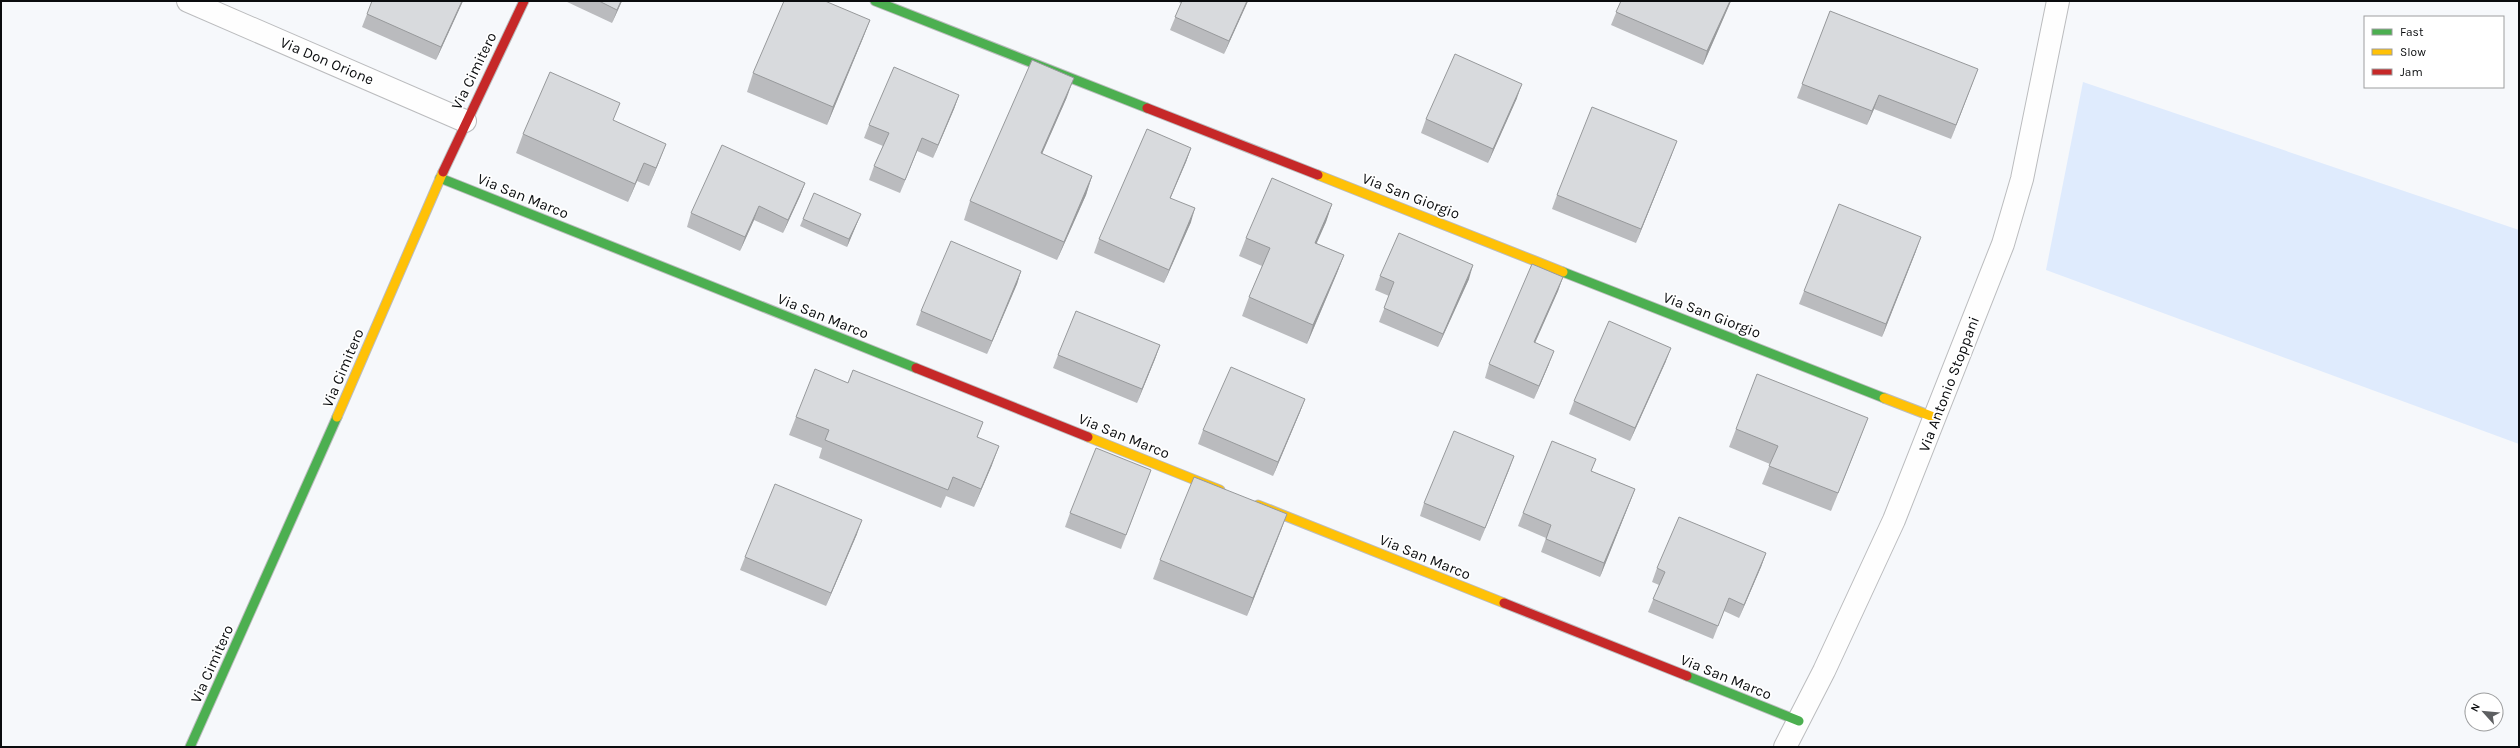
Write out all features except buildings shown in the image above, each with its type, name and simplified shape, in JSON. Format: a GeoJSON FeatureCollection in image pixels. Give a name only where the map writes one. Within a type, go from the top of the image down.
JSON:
{"type":"FeatureCollection","features":[{"type":"Feature","properties":{"kind":"street","name":"Via Don Orione"},"geometry":{"type":"LineString","coordinates":[[188,1],[465,121]]}},
{"type":"Feature","properties":{"kind":"street","name":"Via Cimitero"},"geometry":{"type":"LineString","coordinates":[[190,747],[322,452],[465,121],[524,1]]}},
{"type":"Feature","properties":{"kind":"street","name":"Via San Giorgio"},"geometry":{"type":"LineString","coordinates":[[875,1],[1936,418]]}},
{"type":"Feature","properties":{"kind":"street","name":"Via Antonio Stoppani"},"geometry":{"type":"LineString","coordinates":[[1784,747],[1877,560],[1936,418],[2003,244],[2022,179],[2058,1]]}},
{"type":"Feature","properties":{"kind":"street","name":"Via San Marco"},"geometry":{"type":"LineString","coordinates":[[440,178],[1227,492]]}},
{"type":"Feature","properties":{"kind":"street","name":"Via San Marco"},"geometry":{"type":"LineString","coordinates":[[1249,502],[1798,721]]}},
{"type":"Feature","properties":{"kind":"shaded area"},"geometry":{"type":"Polygon","coordinates":[[[2083,82],[2519,230],[2519,444],[2046,270],[2083,82]]]}},
{"type":"Feature","properties":{"kind":"traffic: fast"},"geometry":{"type":"LineString","coordinates":[[875,1],[1147,108]]}},
{"type":"Feature","properties":{"kind":"traffic: fast"},"geometry":{"type":"LineString","coordinates":[[440,178],[916,368]]}},
{"type":"Feature","properties":{"kind":"traffic: fast"},"geometry":{"type":"LineString","coordinates":[[1563,272],[1884,398]]}},
{"type":"Feature","properties":{"kind":"traffic: fast"},"geometry":{"type":"LineString","coordinates":[[190,747],[337,417]]}},
{"type":"Feature","properties":{"kind":"traffic: fast"},"geometry":{"type":"LineString","coordinates":[[1687,676],[1799,721]]}},
{"type":"Feature","properties":{"kind":"traffic: slow"},"geometry":{"type":"LineString","coordinates":[[337,417],[443,172]]}},
{"type":"Feature","properties":{"kind":"traffic: slow"},"geometry":{"type":"LineString","coordinates":[[1318,175],[1563,272]]}},
{"type":"Feature","properties":{"kind":"traffic: slow"},"geometry":{"type":"LineString","coordinates":[[1884,398],[1936,418]]}},
{"type":"Feature","properties":{"kind":"traffic: slow"},"geometry":{"type":"LineString","coordinates":[[1088,437],[1220,490]]}},
{"type":"Feature","properties":{"kind":"traffic: slow"},"geometry":{"type":"LineString","coordinates":[[1258,505],[1504,603]]}},
{"type":"Feature","properties":{"kind":"traffic: jam"},"geometry":{"type":"LineString","coordinates":[[443,172],[524,1]]}},
{"type":"Feature","properties":{"kind":"traffic: jam"},"geometry":{"type":"LineString","coordinates":[[1147,108],[1318,175]]}},
{"type":"Feature","properties":{"kind":"traffic: jam"},"geometry":{"type":"LineString","coordinates":[[916,368],[1088,437]]}},
{"type":"Feature","properties":{"kind":"traffic: jam"},"geometry":{"type":"LineString","coordinates":[[1504,603],[1687,676]]}}]}
